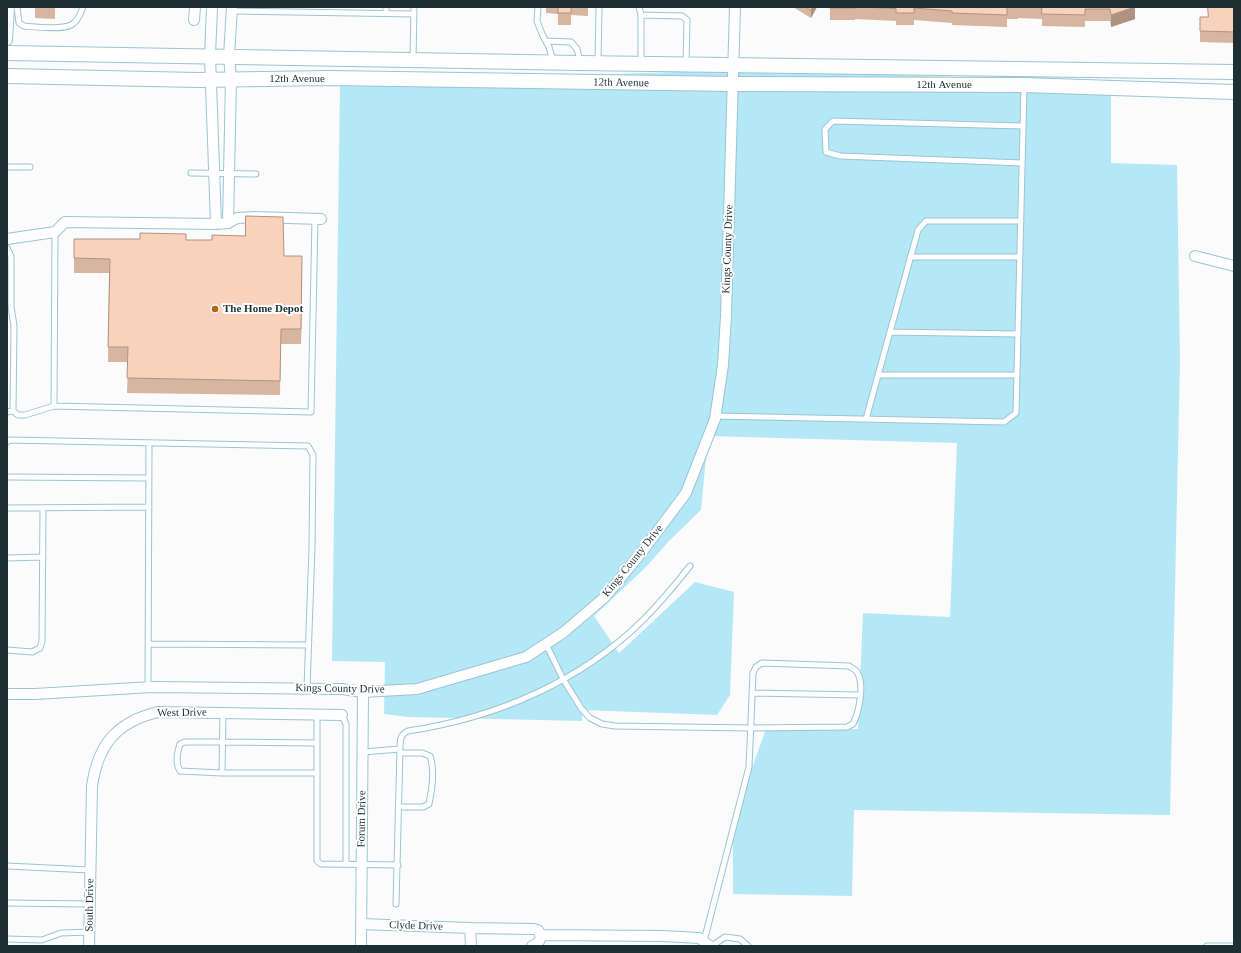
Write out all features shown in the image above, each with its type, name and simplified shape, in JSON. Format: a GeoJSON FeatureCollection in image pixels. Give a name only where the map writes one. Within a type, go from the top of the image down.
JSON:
{"type":"FeatureCollection","features":[{"type":"Feature","properties":{"kind":"main road","name":"12th Avenue"},"geometry":{"type":"LineString","coordinates":[[7,53],[598,64],[1234,72]]}},
{"type":"Feature","properties":{"kind":"main road"},"geometry":{"type":"LineString","coordinates":[[329,78],[338,71],[390,70],[403,67],[413,61]]}},
{"type":"Feature","properties":{"kind":"main road","name":"12th Avenue"},"geometry":{"type":"LineString","coordinates":[[7,77],[212,80],[329,78],[733,84],[1024,85],[1234,92]]}},
{"type":"Feature","properties":{"kind":"street"},"geometry":{"type":"LineString","coordinates":[[7,40],[9,7]]}},
{"type":"Feature","properties":{"kind":"street"},"geometry":{"type":"LineString","coordinates":[[194,20],[195,7]]}},
{"type":"Feature","properties":{"kind":"street"},"geometry":{"type":"LineString","coordinates":[[212,7],[210,56],[216,224]]}},
{"type":"Feature","properties":{"kind":"street","name":"Kings County Drive"},"geometry":{"type":"LineString","coordinates":[[7,694],[35,694],[148,687],[307,688],[342,689],[363,692],[417,689],[526,657],[564,632],[605,597],[641,553],[686,493],[715,416],[723,365],[726,316],[735,7]]}},
{"type":"Feature","properties":{"kind":"street"},"geometry":{"type":"LineString","coordinates":[[228,223],[231,79],[229,56],[232,9]]}},
{"type":"Feature","properties":{"kind":"street"},"geometry":{"type":"LineString","coordinates":[[7,239],[55,232],[65,222],[216,224],[228,223],[237,218],[255,217],[318,219]]}},
{"type":"Feature","properties":{"kind":"street"},"geometry":{"type":"LineString","coordinates":[[1195,256],[1234,266]]}},
{"type":"Feature","properties":{"kind":"street","name":"Forum Drive"},"geometry":{"type":"LineString","coordinates":[[361,946],[363,692]]}},
{"type":"Feature","properties":{"kind":"street","name":"West Drive"},"geometry":{"type":"LineString","coordinates":[[91,867],[92,786],[94,770],[100,754],[113,736],[134,721],[145,715],[158,712],[342,715]]}},
{"type":"Feature","properties":{"kind":"street","name":"South Drive"},"geometry":{"type":"LineString","coordinates":[[89,946],[91,867]]}},
{"type":"Feature","properties":{"kind":"street","name":"Clyde Drive"},"geometry":{"type":"LineString","coordinates":[[361,924],[534,929],[538,930],[541,935],[663,936],[699,938],[708,944]]}},
{"type":"Feature","properties":{"kind":"street"},"geometry":{"type":"LineString","coordinates":[[470,928],[471,946]]}},
{"type":"Feature","properties":{"kind":"street"},"geometry":{"type":"LineString","coordinates":[[532,946],[541,939],[541,935]]}},
{"type":"Feature","properties":{"kind":"lane"},"geometry":{"type":"LineString","coordinates":[[17,7],[19,23],[24,26],[64,27],[72,25],[83,7]]}},
{"type":"Feature","properties":{"kind":"lane"},"geometry":{"type":"LineString","coordinates":[[386,7],[386,13]]}},
{"type":"Feature","properties":{"kind":"lane"},"geometry":{"type":"LineString","coordinates":[[413,61],[414,7]]}},
{"type":"Feature","properties":{"kind":"lane"},"geometry":{"type":"LineString","coordinates":[[538,7],[537,21],[551,53],[553,63]]}},
{"type":"Feature","properties":{"kind":"lane"},"geometry":{"type":"LineString","coordinates":[[598,64],[599,7]]}},
{"type":"Feature","properties":{"kind":"lane"},"geometry":{"type":"LineString","coordinates":[[639,7],[641,15],[641,64]]}},
{"type":"Feature","properties":{"kind":"lane"},"geometry":{"type":"LineString","coordinates":[[232,9],[414,14]]}},
{"type":"Feature","properties":{"kind":"lane"},"geometry":{"type":"LineString","coordinates":[[641,15],[682,16],[687,20],[686,65]]}},
{"type":"Feature","properties":{"kind":"lane"},"geometry":{"type":"LineString","coordinates":[[546,41],[571,42],[577,49],[580,63]]}},
{"type":"Feature","properties":{"kind":"lane"},"geometry":{"type":"LineString","coordinates":[[715,416],[1004,422],[1016,413],[1024,85]]}},
{"type":"Feature","properties":{"kind":"lane"},"geometry":{"type":"LineString","coordinates":[[1022,163],[840,156],[826,152],[825,129],[833,121],[1023,126]]}},
{"type":"Feature","properties":{"kind":"lane"},"geometry":{"type":"LineString","coordinates":[[7,167],[30,167]]}},
{"type":"Feature","properties":{"kind":"lane"},"geometry":{"type":"LineString","coordinates":[[191,173],[256,174]]}},
{"type":"Feature","properties":{"kind":"lane"},"geometry":{"type":"LineString","coordinates":[[7,412],[13,411],[18,415],[24,415],[54,406],[311,412],[318,219]]}},
{"type":"Feature","properties":{"kind":"lane"},"geometry":{"type":"LineString","coordinates":[[866,419],[918,230],[926,221],[1021,221]]}},
{"type":"Feature","properties":{"kind":"lane"},"geometry":{"type":"LineString","coordinates":[[54,406],[55,232]]}},
{"type":"Feature","properties":{"kind":"lane"},"geometry":{"type":"LineString","coordinates":[[7,248],[11,256],[9,272],[9,313],[14,326],[13,411]]}},
{"type":"Feature","properties":{"kind":"lane"},"geometry":{"type":"LineString","coordinates":[[910,257],[1019,257]]}},
{"type":"Feature","properties":{"kind":"lane"},"geometry":{"type":"LineString","coordinates":[[890,332],[1018,334]]}},
{"type":"Feature","properties":{"kind":"lane"},"geometry":{"type":"LineString","coordinates":[[878,375],[1017,375]]}},
{"type":"Feature","properties":{"kind":"lane"},"geometry":{"type":"LineString","coordinates":[[7,442],[9,440],[308,446],[313,456],[313,463],[312,547],[307,688]]}},
{"type":"Feature","properties":{"kind":"lane"},"geometry":{"type":"LineString","coordinates":[[148,687],[149,443]]}},
{"type":"Feature","properties":{"kind":"lane"},"geometry":{"type":"LineString","coordinates":[[7,477],[149,478]]}},
{"type":"Feature","properties":{"kind":"lane"},"geometry":{"type":"LineString","coordinates":[[7,508],[149,507]]}},
{"type":"Feature","properties":{"kind":"lane"},"geometry":{"type":"LineString","coordinates":[[7,650],[32,652],[40,648],[42,641],[43,508]]}},
{"type":"Feature","properties":{"kind":"lane"},"geometry":{"type":"LineString","coordinates":[[7,558],[43,557]]}},
{"type":"Feature","properties":{"kind":"lane"},"geometry":{"type":"LineString","coordinates":[[396,904],[400,751],[401,736],[403,733],[463,720],[504,707],[580,670],[603,654],[643,620],[671,590],[690,566]]}},
{"type":"Feature","properties":{"kind":"lane"},"geometry":{"type":"LineString","coordinates":[[148,644],[308,645]]}},
{"type":"Feature","properties":{"kind":"lane"},"geometry":{"type":"LineString","coordinates":[[546,644],[563,679],[581,708],[590,718],[602,724],[615,726],[750,728],[847,727],[853,724],[858,715],[860,679],[856,671],[849,666],[762,663],[756,667],[753,673],[750,728],[749,767],[708,944]]}},
{"type":"Feature","properties":{"kind":"lane"},"geometry":{"type":"LineString","coordinates":[[752,693],[860,695]]}},
{"type":"Feature","properties":{"kind":"lane"},"geometry":{"type":"LineString","coordinates":[[222,773],[223,713]]}},
{"type":"Feature","properties":{"kind":"lane"},"geometry":{"type":"LineString","coordinates":[[317,714],[317,862],[322,864],[398,865]]}},
{"type":"Feature","properties":{"kind":"lane"},"geometry":{"type":"LineString","coordinates":[[342,715],[346,724],[346,864]]}},
{"type":"Feature","properties":{"kind":"lane"},"geometry":{"type":"LineString","coordinates":[[317,743],[185,742],[180,744],[177,752],[177,766],[180,771],[222,773],[317,773]]}},
{"type":"Feature","properties":{"kind":"lane"},"geometry":{"type":"LineString","coordinates":[[363,752],[400,751],[422,753],[430,756],[433,767],[432,792],[429,804],[423,807],[399,807]]}},
{"type":"Feature","properties":{"kind":"lane"},"geometry":{"type":"LineString","coordinates":[[7,866],[91,867]]}},
{"type":"Feature","properties":{"kind":"lane"},"geometry":{"type":"LineString","coordinates":[[7,903],[90,904]]}},
{"type":"Feature","properties":{"kind":"lane"},"geometry":{"type":"LineString","coordinates":[[7,939],[42,940],[61,933],[90,932]]}},
{"type":"Feature","properties":{"kind":"lane"},"geometry":{"type":"LineString","coordinates":[[708,944],[725,937],[740,939],[748,946]]}},
{"type":"Feature","properties":{"kind":"lane"},"geometry":{"type":"LineString","coordinates":[[1207,946],[1234,946]]}},
{"type":"Feature","properties":{"kind":"shaded area"},"geometry":{"type":"Polygon","coordinates":[[[739,70],[1111,82],[1111,163],[1177,165],[1180,361],[1170,815],[854,810],[852,896],[733,894],[733,821],[766,729],[858,729],[863,613],[950,617],[957,443],[708,436],[701,510],[669,541],[646,567],[594,616],[619,653],[695,582],[734,592],[730,695],[717,715],[583,710],[582,721],[408,717],[384,714],[385,662],[332,661],[340,83],[739,70]]]}},
{"type":"Feature","properties":{"kind":"building"},"geometry":{"type":"Polygon","coordinates":[[[559,7],[571,7],[571,13],[558,13],[559,7]]]}},
{"type":"Feature","properties":{"kind":"building"},"geometry":{"type":"Polygon","coordinates":[[[855,7],[855,8],[830,8],[855,7]]]}},
{"type":"Feature","properties":{"kind":"building"},"geometry":{"type":"Polygon","coordinates":[[[862,7],[1007,7],[1007,15],[952,13],[952,11],[914,8],[914,13],[896,13],[896,9],[862,7]]]}},
{"type":"Feature","properties":{"kind":"building"},"geometry":{"type":"Polygon","coordinates":[[[1042,7],[1135,7],[1111,15],[1110,9],[1085,9],[1085,15],[1042,14],[1042,7]]]}},
{"type":"Feature","properties":{"kind":"building"},"geometry":{"type":"Polygon","coordinates":[[[1208,7],[1234,7],[1234,32],[1200,31],[1200,17],[1208,17],[1208,7]]]}},
{"type":"Feature","properties":{"kind":"building","name":"The Home Depot"},"geometry":{"type":"Polygon","coordinates":[[[246,216],[283,217],[284,256],[302,256],[301,329],[281,329],[280,381],[127,378],[128,347],[108,347],[110,259],[74,258],[74,239],[140,239],[140,233],[186,234],[186,240],[212,240],[212,235],[245,236],[246,216]]]}},
{"type":"Feature","properties":{"kind":"place","name":"The Home Depot"},"geometry":{"type":"Point","coordinates":[215,309]}}]}
